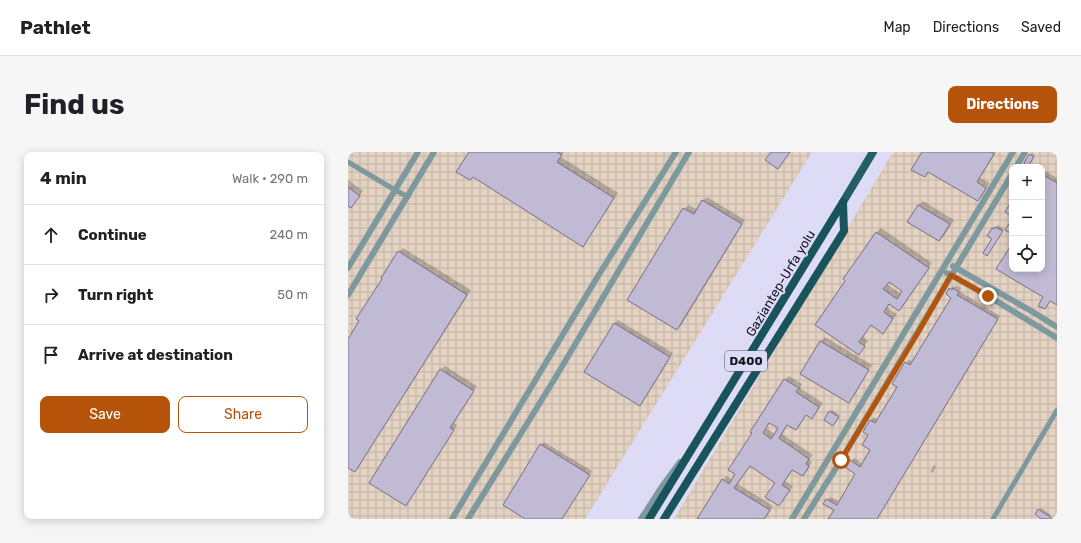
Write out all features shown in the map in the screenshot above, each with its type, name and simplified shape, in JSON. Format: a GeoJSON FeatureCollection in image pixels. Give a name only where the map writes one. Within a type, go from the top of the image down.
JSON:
{"type":"FeatureCollection","features":[{"type":"Feature","properties":{"kind":"highway","name":"Gaziantep-Urfa yolu"},"geometry":{"type":"LineString","coordinates":[[650,519],[843,202]]}},
{"type":"Feature","properties":{"kind":"highway","name":"Gaziantep-Urfa yolu"},"geometry":{"type":"LineString","coordinates":[[665,519],[671,507],[844,231],[843,202]]}},
{"type":"Feature","properties":{"kind":"main road","name":"Gaziantep-Urfa yolu"},"geometry":{"type":"LineString","coordinates":[[843,202],[873,152]]}},
{"type":"Feature","properties":{"kind":"street"},"geometry":{"type":"LineString","coordinates":[[348,268],[418,152]]}},
{"type":"Feature","properties":{"kind":"street"},"geometry":{"type":"LineString","coordinates":[[348,295],[434,152]]}},
{"type":"Feature","properties":{"kind":"street"},"geometry":{"type":"LineString","coordinates":[[452,519],[594,283],[676,152]]}},
{"type":"Feature","properties":{"kind":"street"},"geometry":{"type":"LineString","coordinates":[[468,519],[554,380],[689,152]]}},
{"type":"Feature","properties":{"kind":"street"},"geometry":{"type":"LineString","coordinates":[[792,519],[1013,152]]}},
{"type":"Feature","properties":{"kind":"street"},"geometry":{"type":"LineString","coordinates":[[1018,164],[1025,152]]}},
{"type":"Feature","properties":{"kind":"street"},"geometry":{"type":"LineString","coordinates":[[348,162],[408,196]]}},
{"type":"Feature","properties":{"kind":"street"},"geometry":{"type":"LineString","coordinates":[[804,519],[919,331],[1009,179]]}},
{"type":"Feature","properties":{"kind":"street"},"geometry":{"type":"LineString","coordinates":[[947,263],[1057,327]]}},
{"type":"Feature","properties":{"kind":"street"},"geometry":{"type":"LineString","coordinates":[[942,271],[988,296],[1057,338]]}},
{"type":"Feature","properties":{"kind":"street"},"geometry":{"type":"LineString","coordinates":[[992,519],[1057,410]]}},
{"type":"Feature","properties":{"kind":"street"},"geometry":{"type":"LineString","coordinates":[[641,519],[663,485],[702,434]]}},
{"type":"Feature","properties":{"kind":"shaded area"},"geometry":{"type":"Polygon","coordinates":[[[348,152],[812,152],[585,519],[348,519],[348,152]]]}},
{"type":"Feature","properties":{"kind":"shaded area"},"geometry":{"type":"Polygon","coordinates":[[[893,152],[1057,152],[1057,519],[674,519],[893,152]]]}},
{"type":"Feature","properties":{"kind":"building"},"geometry":{"type":"Polygon","coordinates":[[[469,152],[557,152],[562,155],[557,162],[614,198],[583,247],[473,177],[470,180],[456,172],[469,152]]]}},
{"type":"Feature","properties":{"kind":"building"},"geometry":{"type":"Polygon","coordinates":[[[771,152],[790,152],[778,169],[765,160],[771,152]]]}},
{"type":"Feature","properties":{"kind":"building"},"geometry":{"type":"Polygon","coordinates":[[[922,152],[991,152],[994,154],[977,182],[986,188],[978,201],[928,172],[925,177],[911,170],[922,152]]]}},
{"type":"Feature","properties":{"kind":"building"},"geometry":{"type":"Polygon","coordinates":[[[1029,154],[1034,157],[1029,164],[1024,163],[1029,154]]]}},
{"type":"Feature","properties":{"kind":"building"},"geometry":{"type":"Polygon","coordinates":[[[1045,176],[1057,183],[1057,305],[1050,301],[1045,309],[1038,306],[1043,297],[996,269],[1009,249],[1009,272],[1045,272],[1045,176]]]}},
{"type":"Feature","properties":{"kind":"building"},"geometry":{"type":"Polygon","coordinates":[[[348,187],[360,196],[351,208],[348,206],[348,187]]]}},
{"type":"Feature","properties":{"kind":"building"},"geometry":{"type":"Polygon","coordinates":[[[702,200],[742,224],[677,330],[627,300],[683,208],[694,214],[702,200]]]}},
{"type":"Feature","properties":{"kind":"building"},"geometry":{"type":"Polygon","coordinates":[[[918,205],[950,224],[939,241],[907,222],[918,205]]]}},
{"type":"Feature","properties":{"kind":"building"},"geometry":{"type":"Polygon","coordinates":[[[1009,205],[1009,214],[1005,212],[1009,205]]]}},
{"type":"Feature","properties":{"kind":"building"},"geometry":{"type":"Polygon","coordinates":[[[1009,224],[1009,232],[1005,230],[1009,224]]]}},
{"type":"Feature","properties":{"kind":"building"},"geometry":{"type":"Polygon","coordinates":[[[995,227],[1003,231],[987,256],[983,253],[991,238],[987,236],[992,228],[994,229],[995,227]]]}},
{"type":"Feature","properties":{"kind":"building"},"geometry":{"type":"Polygon","coordinates":[[[876,232],[929,268],[899,311],[889,304],[884,312],[893,319],[883,334],[871,325],[859,342],[865,346],[859,355],[815,325],[845,281],[843,279],[876,232]],[[889,282],[883,289],[897,299],[902,291],[889,282]]]}},
{"type":"Feature","properties":{"kind":"building"},"geometry":{"type":"Polygon","coordinates":[[[398,251],[467,295],[355,472],[348,468],[348,339],[359,321],[356,319],[398,251]]]}},
{"type":"Feature","properties":{"kind":"building"},"geometry":{"type":"Polygon","coordinates":[[[949,288],[952,290],[953,288],[959,292],[957,295],[998,319],[877,519],[828,519],[834,510],[823,504],[826,499],[837,505],[855,474],[845,467],[850,460],[860,467],[870,450],[862,445],[868,435],[863,432],[870,420],[875,423],[897,387],[892,384],[903,365],[905,362],[910,365],[951,298],[946,294],[949,288]]]}},
{"type":"Feature","properties":{"kind":"building"},"geometry":{"type":"Polygon","coordinates":[[[614,323],[670,357],[640,406],[584,372],[614,323]]]}},
{"type":"Feature","properties":{"kind":"building"},"geometry":{"type":"Polygon","coordinates":[[[820,341],[869,370],[849,403],[800,374],[820,341]]]}},
{"type":"Feature","properties":{"kind":"building"},"geometry":{"type":"Polygon","coordinates":[[[440,369],[474,391],[450,428],[454,430],[406,506],[369,483],[440,369]]]}},
{"type":"Feature","properties":{"kind":"building"},"geometry":{"type":"Polygon","coordinates":[[[784,379],[799,388],[796,392],[819,407],[812,419],[806,415],[796,430],[787,425],[779,438],[809,459],[806,464],[809,466],[803,476],[792,470],[782,485],[790,490],[779,506],[765,497],[775,483],[750,466],[734,488],[770,510],[764,519],[697,519],[722,479],[729,484],[735,474],[728,470],[752,433],[750,432],[784,379]],[[769,423],[763,433],[771,439],[778,428],[769,423]]]}},
{"type":"Feature","properties":{"kind":"building"},"geometry":{"type":"Polygon","coordinates":[[[829,411],[839,417],[833,426],[824,420],[829,411]]]}},
{"type":"Feature","properties":{"kind":"building"},"geometry":{"type":"Polygon","coordinates":[[[540,444],[590,475],[562,519],[525,519],[503,505],[540,444]]]}},
{"type":"Feature","properties":{"kind":"building"},"geometry":{"type":"Polygon","coordinates":[[[1038,509],[1053,519],[1041,519],[1035,514],[1038,509]]]}},
{"type":"Feature","properties":{"kind":"route"},"geometry":{"type":"LineString","coordinates":[[841,460],[951,275],[988,296]]}}]}
